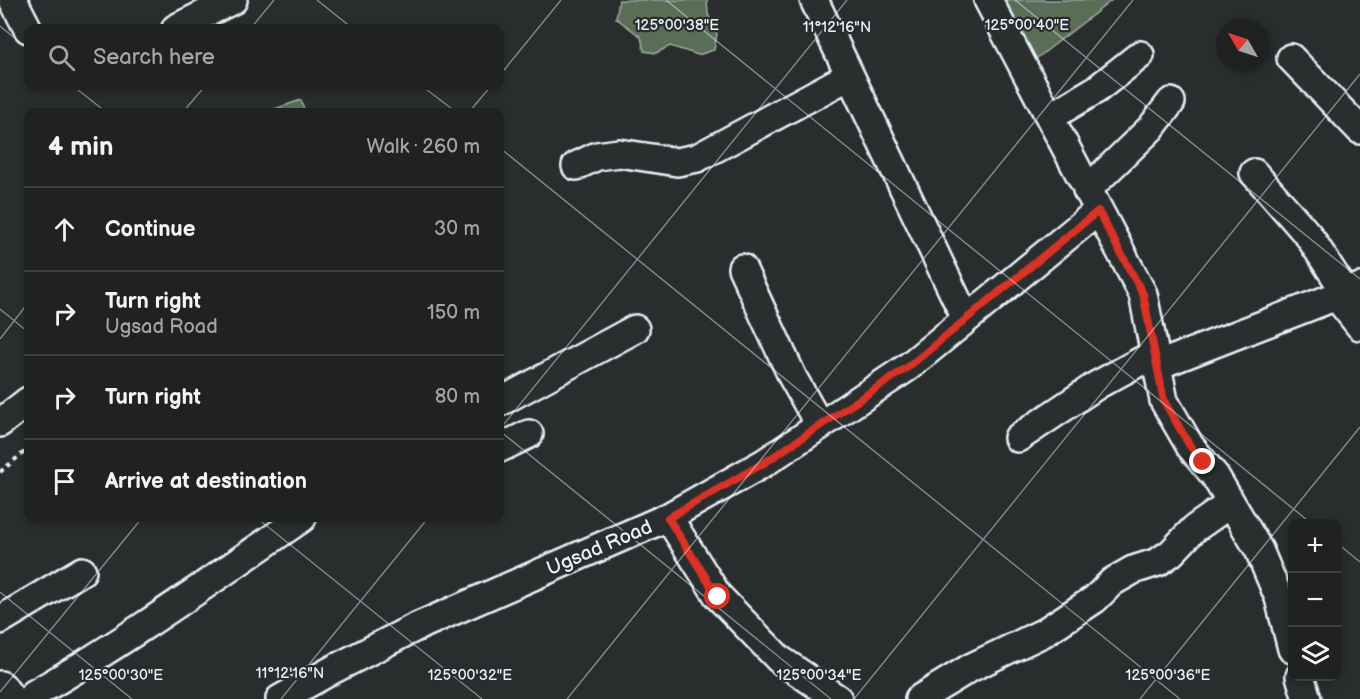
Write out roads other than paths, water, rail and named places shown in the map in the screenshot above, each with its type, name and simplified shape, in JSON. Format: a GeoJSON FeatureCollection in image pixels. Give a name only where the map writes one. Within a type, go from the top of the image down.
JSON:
{"type":"FeatureCollection","features":[{"type":"Feature","properties":{"kind":"main road"},"geometry":{"type":"LineString","coordinates":[[0,688],[8,699]]}},
{"type":"Feature","properties":{"kind":"street"},"geometry":{"type":"LineString","coordinates":[[13,0],[25,24]]}},
{"type":"Feature","properties":{"kind":"street"},"geometry":{"type":"LineString","coordinates":[[184,24],[234,0]]}},
{"type":"Feature","properties":{"kind":"street"},"geometry":{"type":"LineString","coordinates":[[814,0],[966,319]]}},
{"type":"Feature","properties":{"kind":"street"},"geometry":{"type":"LineString","coordinates":[[988,0],[1143,294],[1164,401],[1190,446],[1215,476],[1268,570],[1288,631]]}},
{"type":"Feature","properties":{"kind":"street"},"geometry":{"type":"LineString","coordinates":[[1050,117],[1096,89],[1140,55]]}},
{"type":"Feature","properties":{"kind":"street"},"geometry":{"type":"LineString","coordinates":[[1291,58],[1360,130]]}},
{"type":"Feature","properties":{"kind":"street"},"geometry":{"type":"LineString","coordinates":[[576,166],[597,156],[620,153],[677,162],[697,158],[849,76]]}},
{"type":"Feature","properties":{"kind":"street","name":"Ugsad Road"},"geometry":{"type":"LineString","coordinates":[[280,699],[414,628],[668,518],[764,463],[820,426],[908,367],[966,319],[1093,200],[1171,102]]}},
{"type":"Feature","properties":{"kind":"street"},"geometry":{"type":"LineString","coordinates":[[1254,173],[1309,236],[1348,292],[1360,326]]}},
{"type":"Feature","properties":{"kind":"street"},"geometry":{"type":"LineString","coordinates":[[742,268],[793,378],[820,426]]}},
{"type":"Feature","properties":{"kind":"street"},"geometry":{"type":"LineString","coordinates":[[1018,438],[1097,385],[1155,360],[1348,292]]}},
{"type":"Feature","properties":{"kind":"street"},"geometry":{"type":"LineString","coordinates":[[504,400],[635,329]]}},
{"type":"Feature","properties":{"kind":"street"},"geometry":{"type":"LineString","coordinates":[[0,423],[24,404]]}},
{"type":"Feature","properties":{"kind":"street"},"geometry":{"type":"LineString","coordinates":[[504,446],[529,434]]}},
{"type":"Feature","properties":{"kind":"street"},"geometry":{"type":"LineString","coordinates":[[919,699],[970,668],[1043,633],[1095,599],[1112,582],[1133,570],[1158,562],[1171,553],[1194,529],[1231,503]]}},
{"type":"Feature","properties":{"kind":"street"},"geometry":{"type":"LineString","coordinates":[[668,518],[728,609],[779,659],[838,699]]}},
{"type":"Feature","properties":{"kind":"street"},"geometry":{"type":"LineString","coordinates":[[30,699],[34,694],[83,666],[170,610],[296,522]]}},
{"type":"Feature","properties":{"kind":"street"},"geometry":{"type":"LineString","coordinates":[[0,620],[82,571]]}},
{"type":"Feature","properties":{"kind":"street"},"geometry":{"type":"LineString","coordinates":[[1302,681],[1307,699]]}}]}
